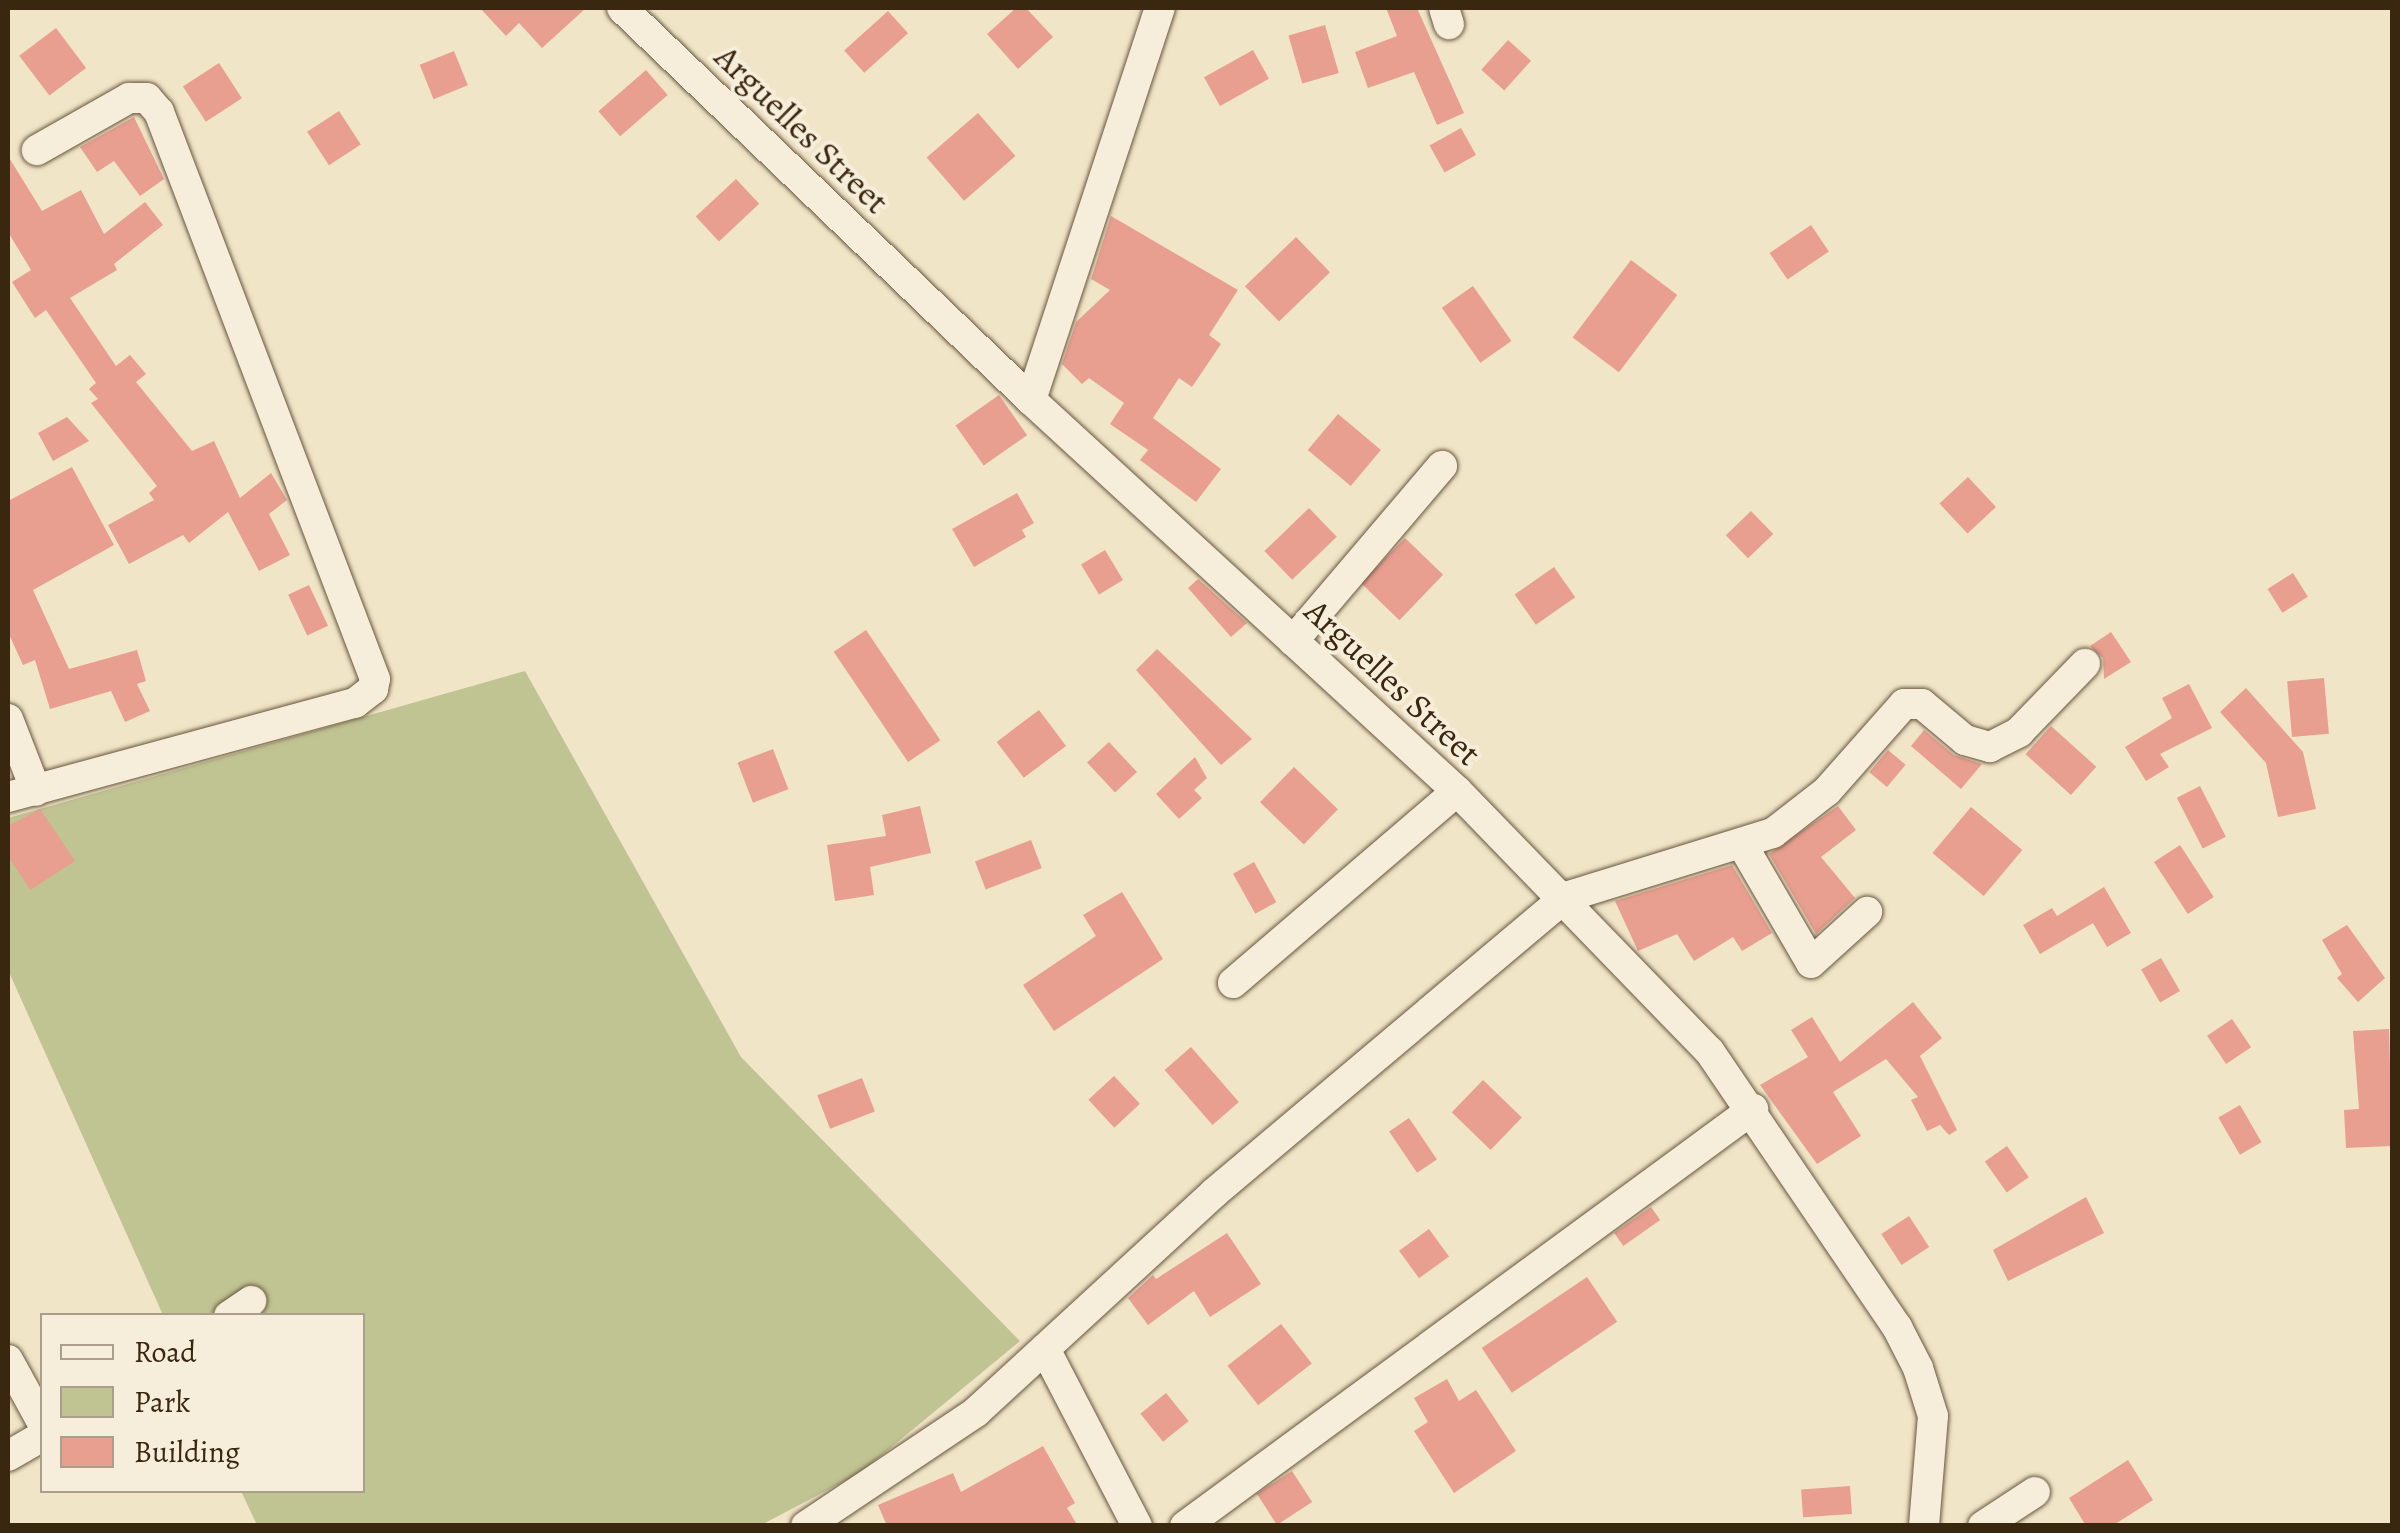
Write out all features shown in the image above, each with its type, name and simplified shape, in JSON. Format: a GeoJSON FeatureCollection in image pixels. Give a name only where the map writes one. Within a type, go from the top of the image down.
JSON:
{"type":"FeatureCollection","features":[{"type":"Feature","properties":{"kind":"street","name":"Arguelles Street"},"geometry":{"type":"LineString","coordinates":[[622,8],[1031,400],[1457,791],[1660,993],[1753,1109],[1918,1368],[1933,1416],[1924,1526]]}},
{"type":"Feature","properties":{"kind":"street"},"geometry":{"type":"LineString","coordinates":[[1031,400],[1160,8]]}},
{"type":"Feature","properties":{"kind":"street"},"geometry":{"type":"LineString","coordinates":[[8,719],[22,794],[355,703],[374,689],[375,678],[154,104],[129,98],[37,150]]}},
{"type":"Feature","properties":{"kind":"street"},"geometry":{"type":"LineString","coordinates":[[1293,641],[1442,466]]}},
{"type":"Feature","properties":{"kind":"street"},"geometry":{"type":"LineString","coordinates":[[806,1526],[925,1451],[1044,1349],[1214,1193],[1566,897],[1743,846],[1800,815],[1904,704],[1922,704],[1965,740],[1990,747],[2019,732],[2085,664]]}},
{"type":"Feature","properties":{"kind":"street"},"geometry":{"type":"LineString","coordinates":[[1234,983],[1457,791]]}},
{"type":"Feature","properties":{"kind":"street"},"geometry":{"type":"LineString","coordinates":[[1743,846],[1811,963],[1867,912]]}},
{"type":"Feature","properties":{"kind":"street"},"geometry":{"type":"LineString","coordinates":[[1185,1526],[1753,1109]]}},
{"type":"Feature","properties":{"kind":"street"},"geometry":{"type":"LineString","coordinates":[[1044,1349],[1137,1526]]}},
{"type":"Feature","properties":{"kind":"street"},"geometry":{"type":"LineString","coordinates":[[8,1360],[40,1418]]}},
{"type":"Feature","properties":{"kind":"street"},"geometry":{"type":"LineString","coordinates":[[8,1456],[40,1437]]}},
{"type":"Feature","properties":{"kind":"street"},"geometry":{"type":"LineString","coordinates":[[1982,1526],[2035,1492]]}},
{"type":"Feature","properties":{"kind":"green space"},"geometry":{"type":"Polygon","coordinates":[[[525,671],[741,1057],[1020,1341],[860,1473],[761,1525],[257,1525],[242,1493],[365,1493],[365,1313],[162,1313],[8,970],[8,818],[525,671]]]}},
{"type":"Feature","properties":{"kind":"building"},"geometry":{"type":"Polygon","coordinates":[[[480,8],[586,8],[542,48],[519,23],[506,36],[480,8]]]}},
{"type":"Feature","properties":{"kind":"building"},"geometry":{"type":"Polygon","coordinates":[[[1016,8],[1026,8],[1053,37],[1018,69],[987,34],[1016,8]]]}},
{"type":"Feature","properties":{"kind":"building"},"geometry":{"type":"Polygon","coordinates":[[[1386,8],[1417,8],[1464,113],[1437,125],[1414,72],[1368,88],[1355,52],[1397,36],[1386,8]]]}},
{"type":"Feature","properties":{"kind":"building"},"geometry":{"type":"Polygon","coordinates":[[[888,11],[908,33],[864,73],[844,50],[888,11]]]}},
{"type":"Feature","properties":{"kind":"building"},"geometry":{"type":"Polygon","coordinates":[[[1325,25],[1339,73],[1302,84],[1288,35],[1325,25]]]}},
{"type":"Feature","properties":{"kind":"building"},"geometry":{"type":"Polygon","coordinates":[[[56,28],[86,68],[49,96],[19,56],[56,28]]]}},
{"type":"Feature","properties":{"kind":"building"},"geometry":{"type":"Polygon","coordinates":[[[1508,40],[1531,61],[1504,90],[1481,70],[1508,40]]]}},
{"type":"Feature","properties":{"kind":"building"},"geometry":{"type":"Polygon","coordinates":[[[1253,50],[1269,79],[1220,106],[1204,77],[1253,50]]]}},
{"type":"Feature","properties":{"kind":"building"},"geometry":{"type":"Polygon","coordinates":[[[454,51],[468,85],[434,99],[420,65],[454,51]]]}},
{"type":"Feature","properties":{"kind":"building"},"geometry":{"type":"Polygon","coordinates":[[[219,63],[242,98],[206,122],[183,86],[219,63]]]}},
{"type":"Feature","properties":{"kind":"building"},"geometry":{"type":"Polygon","coordinates":[[[646,70],[668,95],[620,136],[598,111],[646,70]]]}},
{"type":"Feature","properties":{"kind":"building"},"geometry":{"type":"Polygon","coordinates":[[[339,111],[361,145],[329,165],[307,132],[339,111]]]}},
{"type":"Feature","properties":{"kind":"building"},"geometry":{"type":"Polygon","coordinates":[[[978,113],[1015,156],[964,201],[927,158],[978,113]]]}},
{"type":"Feature","properties":{"kind":"building"},"geometry":{"type":"Polygon","coordinates":[[[134,117],[164,179],[140,196],[114,161],[97,172],[80,147],[134,117]]]}},
{"type":"Feature","properties":{"kind":"building"},"geometry":{"type":"Polygon","coordinates":[[[1461,128],[1476,155],[1445,173],[1430,145],[1461,128]]]}},
{"type":"Feature","properties":{"kind":"building"},"geometry":{"type":"Polygon","coordinates":[[[8,156],[42,211],[81,190],[104,234],[145,202],[163,225],[114,264],[117,270],[70,298],[116,366],[130,355],[146,374],[136,382],[192,451],[214,441],[240,498],[271,473],[287,500],[269,514],[290,555],[259,571],[228,512],[189,543],[183,535],[129,564],[108,525],[154,500],[149,493],[157,486],[91,403],[98,399],[89,389],[96,383],[46,310],[35,318],[12,282],[31,270],[8,232],[8,156]]]}},
{"type":"Feature","properties":{"kind":"building"},"geometry":{"type":"Polygon","coordinates":[[[736,179],[759,204],[719,241],[696,217],[736,179]]]}},
{"type":"Feature","properties":{"kind":"building"},"geometry":{"type":"Polygon","coordinates":[[[1111,216],[1238,290],[1209,335],[1221,344],[1192,387],[1179,378],[1153,418],[1221,469],[1196,502],[1140,460],[1148,450],[1110,424],[1124,403],[1089,378],[1082,384],[1062,364],[1076,322],[1110,290],[1091,279],[1111,216]]]}},
{"type":"Feature","properties":{"kind":"building"},"geometry":{"type":"Polygon","coordinates":[[[1811,225],[1829,252],[1787,279],[1770,253],[1811,225]]]}},
{"type":"Feature","properties":{"kind":"building"},"geometry":{"type":"Polygon","coordinates":[[[1296,237],[1330,272],[1279,322],[1245,286],[1296,237]]]}},
{"type":"Feature","properties":{"kind":"building"},"geometry":{"type":"Polygon","coordinates":[[[1631,260],[1677,295],[1619,372],[1573,337],[1631,260]]]}},
{"type":"Feature","properties":{"kind":"building"},"geometry":{"type":"Polygon","coordinates":[[[1473,286],[1511,341],[1480,363],[1442,308],[1473,286]]]}},
{"type":"Feature","properties":{"kind":"building"},"geometry":{"type":"Polygon","coordinates":[[[999,395],[1027,435],[984,466],[956,425],[999,395]]]}},
{"type":"Feature","properties":{"kind":"building"},"geometry":{"type":"Polygon","coordinates":[[[1338,414],[1381,450],[1351,486],[1308,450],[1338,414]]]}},
{"type":"Feature","properties":{"kind":"building"},"geometry":{"type":"Polygon","coordinates":[[[67,417],[89,441],[53,461],[38,433],[67,417]]]}},
{"type":"Feature","properties":{"kind":"building"},"geometry":{"type":"Polygon","coordinates":[[[72,467],[114,545],[33,590],[69,669],[137,650],[146,681],[137,684],[150,711],[125,722],[111,691],[50,709],[35,660],[23,665],[8,632],[8,501],[72,467]]]}},
{"type":"Feature","properties":{"kind":"building"},"geometry":{"type":"Polygon","coordinates":[[[1968,477],[1996,507],[1967,534],[1939,504],[1968,477]]]}},
{"type":"Feature","properties":{"kind":"building"},"geometry":{"type":"Polygon","coordinates":[[[1017,493],[1034,523],[1022,530],[1026,537],[974,567],[952,529],[1017,493]]]}},
{"type":"Feature","properties":{"kind":"building"},"geometry":{"type":"Polygon","coordinates":[[[1309,508],[1337,537],[1292,580],[1264,551],[1309,508]]]}},
{"type":"Feature","properties":{"kind":"building"},"geometry":{"type":"Polygon","coordinates":[[[1751,511],[1773,534],[1748,558],[1726,535],[1751,511]]]}},
{"type":"Feature","properties":{"kind":"building"},"geometry":{"type":"Polygon","coordinates":[[[1405,538],[1443,575],[1399,620],[1361,583],[1405,538]]]}},
{"type":"Feature","properties":{"kind":"building"},"geometry":{"type":"Polygon","coordinates":[[[1105,550],[1123,580],[1099,594],[1081,564],[1105,550]]]}},
{"type":"Feature","properties":{"kind":"building"},"geometry":{"type":"Polygon","coordinates":[[[1554,567],[1575,597],[1536,625],[1515,595],[1554,567]]]}},
{"type":"Feature","properties":{"kind":"building"},"geometry":{"type":"Polygon","coordinates":[[[2293,573],[2308,597],[2282,613],[2268,589],[2293,573]]]}},
{"type":"Feature","properties":{"kind":"building"},"geometry":{"type":"Polygon","coordinates":[[[1198,579],[1247,623],[1231,637],[1188,588],[1198,579]]]}},
{"type":"Feature","properties":{"kind":"building"},"geometry":{"type":"Polygon","coordinates":[[[309,585],[328,626],[307,636],[288,595],[309,585]]]}},
{"type":"Feature","properties":{"kind":"building"},"geometry":{"type":"Polygon","coordinates":[[[866,630],[940,740],[908,762],[834,652],[866,630]]]}},
{"type":"Feature","properties":{"kind":"building"},"geometry":{"type":"Polygon","coordinates":[[[2111,632],[2131,662],[2104,679],[2103,658],[2090,646],[2111,632]]]}},
{"type":"Feature","properties":{"kind":"building"},"geometry":{"type":"Polygon","coordinates":[[[1157,649],[1252,739],[1221,765],[1136,670],[1157,649]]]}},
{"type":"Feature","properties":{"kind":"building"},"geometry":{"type":"Polygon","coordinates":[[[2324,678],[2329,734],[2292,737],[2287,681],[2324,678]]]}},
{"type":"Feature","properties":{"kind":"building"},"geometry":{"type":"Polygon","coordinates":[[[2189,684],[2212,728],[2160,754],[2169,767],[2146,781],[2125,747],[2172,718],[2162,698],[2189,684]]]}},
{"type":"Feature","properties":{"kind":"building"},"geometry":{"type":"Polygon","coordinates":[[[2246,688],[2303,752],[2316,809],[2278,817],[2266,763],[2220,712],[2246,688]]]}},
{"type":"Feature","properties":{"kind":"building"},"geometry":{"type":"Polygon","coordinates":[[[1039,710],[1066,746],[1024,778],[997,742],[1039,710]]]}},
{"type":"Feature","properties":{"kind":"building"},"geometry":{"type":"Polygon","coordinates":[[[2051,726],[2096,767],[2071,795],[2026,754],[2051,726]]]}},
{"type":"Feature","properties":{"kind":"building"},"geometry":{"type":"Polygon","coordinates":[[[1924,730],[1954,755],[1982,764],[1961,789],[1911,746],[1924,730]]]}},
{"type":"Feature","properties":{"kind":"building"},"geometry":{"type":"Polygon","coordinates":[[[1109,742],[1137,772],[1115,792],[1087,762],[1109,742]]]}},
{"type":"Feature","properties":{"kind":"building"},"geometry":{"type":"Polygon","coordinates":[[[773,749],[788,789],[753,803],[738,763],[773,749]]]}},
{"type":"Feature","properties":{"kind":"building"},"geometry":{"type":"Polygon","coordinates":[[[1888,750],[1906,765],[1887,787],[1869,772],[1888,750]]]}},
{"type":"Feature","properties":{"kind":"building"},"geometry":{"type":"Polygon","coordinates":[[[1195,757],[1207,778],[1194,790],[1202,798],[1179,819],[1156,794],[1195,757]]]}},
{"type":"Feature","properties":{"kind":"building"},"geometry":{"type":"Polygon","coordinates":[[[1294,767],[1338,809],[1304,845],[1260,802],[1294,767]]]}},
{"type":"Feature","properties":{"kind":"building"},"geometry":{"type":"Polygon","coordinates":[[[2200,786],[2226,837],[2203,849],[2177,798],[2200,786]]]}},
{"type":"Feature","properties":{"kind":"building"},"geometry":{"type":"Polygon","coordinates":[[[920,806],[931,853],[870,867],[874,895],[835,901],[827,845],[886,836],[882,815],[920,806]]]}},
{"type":"Feature","properties":{"kind":"building"},"geometry":{"type":"Polygon","coordinates":[[[1838,806],[1856,830],[1821,857],[1855,898],[1816,934],[1769,854],[1838,806]]]}},
{"type":"Feature","properties":{"kind":"building"},"geometry":{"type":"Polygon","coordinates":[[[1971,807],[2022,850],[1984,896],[1932,853],[1971,807]]]}},
{"type":"Feature","properties":{"kind":"building"},"geometry":{"type":"Polygon","coordinates":[[[40,809],[75,861],[30,890],[8,856],[8,826],[40,809]]]}},
{"type":"Feature","properties":{"kind":"building"},"geometry":{"type":"Polygon","coordinates":[[[1031,840],[1042,868],[986,890],[975,862],[1031,840]]]}},
{"type":"Feature","properties":{"kind":"building"},"geometry":{"type":"Polygon","coordinates":[[[2180,845],[2214,897],[2188,914],[2154,862],[2180,845]]]}},
{"type":"Feature","properties":{"kind":"building"},"geometry":{"type":"Polygon","coordinates":[[[1254,862],[1276,902],[1255,914],[1233,874],[1254,862]]]}},
{"type":"Feature","properties":{"kind":"building"},"geometry":{"type":"Polygon","coordinates":[[[1732,865],[1772,933],[1742,951],[1733,937],[1694,961],[1677,934],[1638,951],[1615,901],[1732,865]]]}},
{"type":"Feature","properties":{"kind":"building"},"geometry":{"type":"Polygon","coordinates":[[[2104,887],[2131,933],[2107,947],[2093,923],[2040,954],[2023,925],[2052,908],[2057,916],[2104,887]]]}},
{"type":"Feature","properties":{"kind":"building"},"geometry":{"type":"Polygon","coordinates":[[[1122,892],[1163,959],[1054,1031],[1023,985],[1096,936],[1083,915],[1122,892]]]}},
{"type":"Feature","properties":{"kind":"building"},"geometry":{"type":"Polygon","coordinates":[[[2347,925],[2385,978],[2358,1002],[2337,978],[2342,974],[2322,940],[2347,925]]]}},
{"type":"Feature","properties":{"kind":"building"},"geometry":{"type":"Polygon","coordinates":[[[2161,958],[2180,991],[2160,1002],[2141,970],[2161,958]]]}},
{"type":"Feature","properties":{"kind":"building"},"geometry":{"type":"Polygon","coordinates":[[[1913,1002],[1942,1038],[1920,1056],[1957,1130],[1949,1135],[1940,1125],[1927,1131],[1911,1100],[1918,1097],[1886,1059],[1833,1092],[1861,1136],[1817,1164],[1760,1085],[1808,1057],[1791,1030],[1812,1017],[1840,1062],[1913,1002]]]}},
{"type":"Feature","properties":{"kind":"building"},"geometry":{"type":"Polygon","coordinates":[[[2232,1019],[2251,1047],[2226,1064],[2207,1036],[2232,1019]]]}},
{"type":"Feature","properties":{"kind":"building"},"geometry":{"type":"Polygon","coordinates":[[[2389,1029],[2392,1146],[2346,1148],[2344,1110],[2359,1109],[2353,1031],[2389,1029]]]}},
{"type":"Feature","properties":{"kind":"building"},"geometry":{"type":"Polygon","coordinates":[[[1191,1047],[1239,1102],[1212,1125],[1165,1070],[1191,1047]]]}},
{"type":"Feature","properties":{"kind":"building"},"geometry":{"type":"Polygon","coordinates":[[[1114,1076],[1140,1104],[1114,1128],[1088,1100],[1114,1076]]]}},
{"type":"Feature","properties":{"kind":"building"},"geometry":{"type":"Polygon","coordinates":[[[862,1078],[875,1112],[830,1129],[817,1095],[862,1078]]]}},
{"type":"Feature","properties":{"kind":"building"},"geometry":{"type":"Polygon","coordinates":[[[1483,1080],[1522,1118],[1491,1150],[1452,1112],[1483,1080]]]}},
{"type":"Feature","properties":{"kind":"building"},"geometry":{"type":"Polygon","coordinates":[[[2240,1105],[2262,1142],[2240,1155],[2218,1118],[2240,1105]]]}},
{"type":"Feature","properties":{"kind":"building"},"geometry":{"type":"Polygon","coordinates":[[[1409,1118],[1437,1159],[1417,1173],[1389,1131],[1409,1118]]]}},
{"type":"Feature","properties":{"kind":"building"},"geometry":{"type":"Polygon","coordinates":[[[2007,1146],[2029,1177],[2007,1193],[1985,1161],[2007,1146]]]}},
{"type":"Feature","properties":{"kind":"building"},"geometry":{"type":"Polygon","coordinates":[[[2086,1197],[2104,1233],[2008,1281],[1993,1250],[2086,1197]]]}},
{"type":"Feature","properties":{"kind":"building"},"geometry":{"type":"Polygon","coordinates":[[[1651,1207],[1660,1220],[1623,1246],[1614,1233],[1651,1207]]]}},
{"type":"Feature","properties":{"kind":"building"},"geometry":{"type":"Polygon","coordinates":[[[1909,1216],[1929,1247],[1901,1265],[1881,1234],[1909,1216]]]}},
{"type":"Feature","properties":{"kind":"building"},"geometry":{"type":"Polygon","coordinates":[[[1429,1229],[1449,1257],[1419,1278],[1399,1251],[1429,1229]]]}},
{"type":"Feature","properties":{"kind":"building"},"geometry":{"type":"Polygon","coordinates":[[[1227,1233],[1261,1284],[1210,1317],[1194,1291],[1148,1325],[1128,1298],[1153,1275],[1156,1279],[1227,1233]]]}},
{"type":"Feature","properties":{"kind":"building"},"geometry":{"type":"Polygon","coordinates":[[[1587,1277],[1617,1322],[1512,1393],[1482,1348],[1587,1277]]]}},
{"type":"Feature","properties":{"kind":"building"},"geometry":{"type":"Polygon","coordinates":[[[1281,1324],[1312,1363],[1258,1405],[1227,1366],[1281,1324]]]}},
{"type":"Feature","properties":{"kind":"building"},"geometry":{"type":"Polygon","coordinates":[[[1447,1379],[1459,1401],[1476,1390],[1516,1451],[1454,1493],[1414,1431],[1428,1422],[1414,1398],[1447,1379]]]}},
{"type":"Feature","properties":{"kind":"building"},"geometry":{"type":"Polygon","coordinates":[[[1166,1393],[1189,1421],[1163,1442],[1140,1414],[1166,1393]]]}},
{"type":"Feature","properties":{"kind":"building"},"geometry":{"type":"Polygon","coordinates":[[[1043,1446],[1075,1503],[1067,1508],[1078,1526],[887,1526],[878,1505],[953,1473],[961,1492],[1043,1446]]]}},
{"type":"Feature","properties":{"kind":"building"},"geometry":{"type":"Polygon","coordinates":[[[2128,1460],[2153,1500],[2112,1526],[2086,1526],[2069,1498],[2128,1460]]]}},
{"type":"Feature","properties":{"kind":"building"},"geometry":{"type":"Polygon","coordinates":[[[1292,1471],[1312,1502],[1277,1525],[1257,1494],[1292,1471]]]}},
{"type":"Feature","properties":{"kind":"building"},"geometry":{"type":"Polygon","coordinates":[[[1850,1486],[1852,1514],[1803,1517],[1801,1489],[1850,1486]]]}}]}
